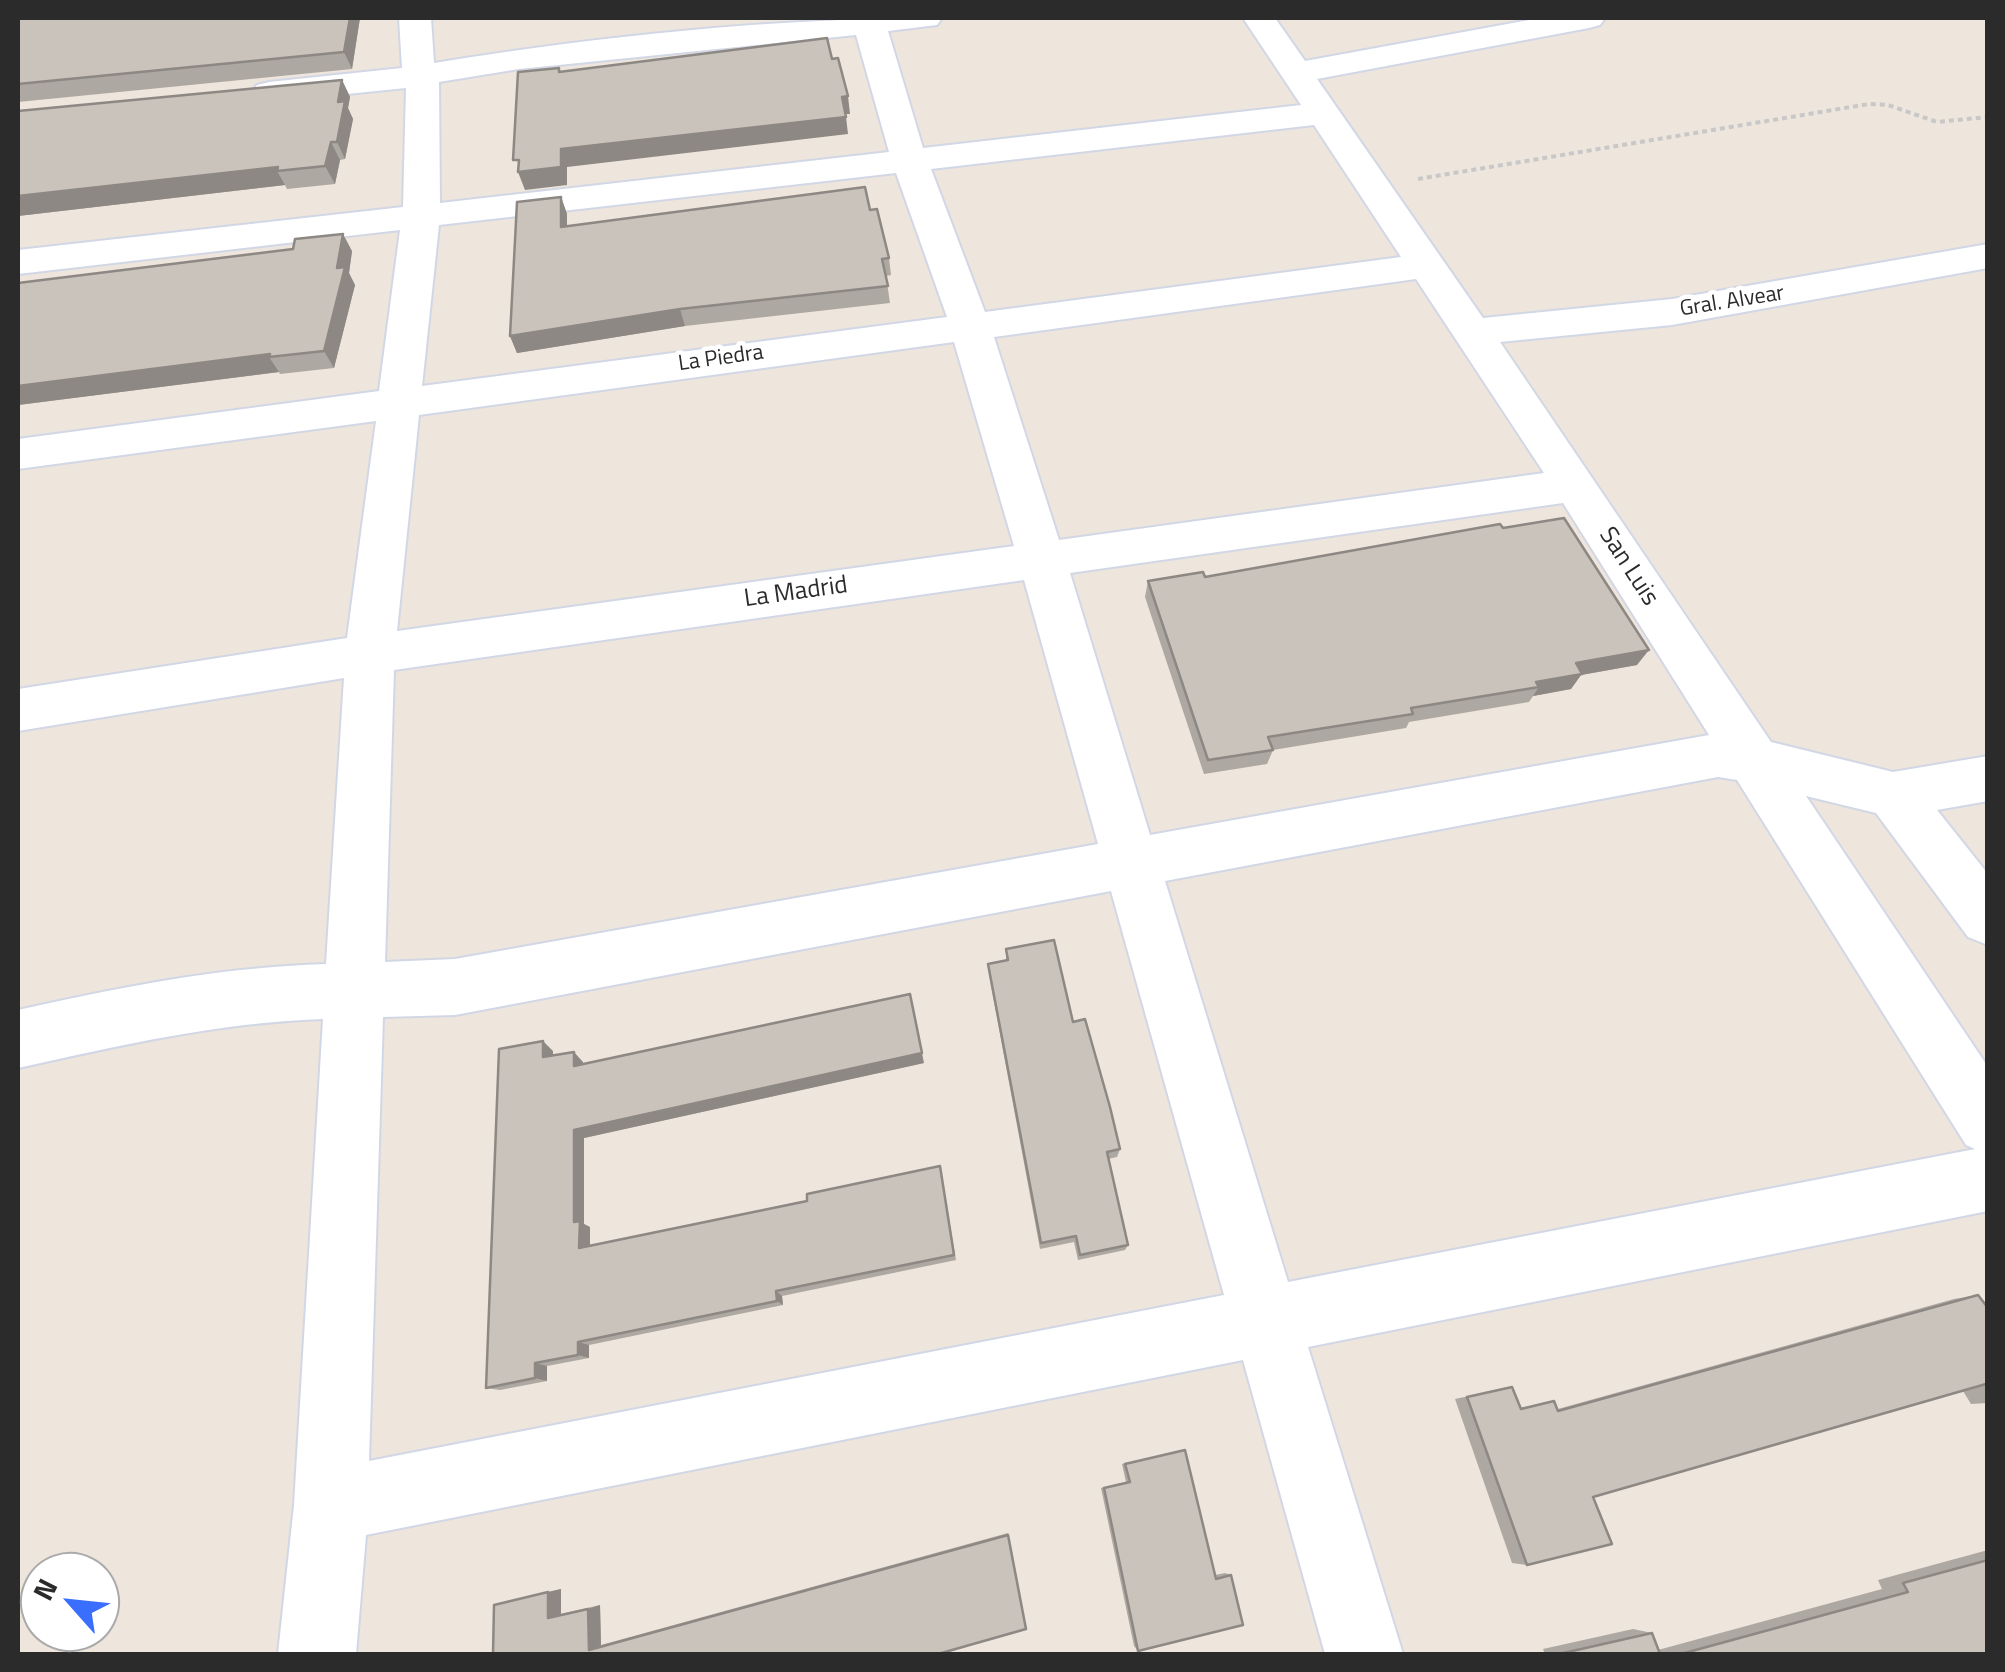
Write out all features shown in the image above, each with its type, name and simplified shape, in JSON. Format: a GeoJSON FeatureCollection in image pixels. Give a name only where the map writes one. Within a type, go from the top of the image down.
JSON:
{"type":"FeatureCollection","features":[{"type":"Feature","properties":{"kind":"street"},"geometry":{"type":"LineString","coordinates":[[317,1654],[331,1504],[370,654],[421,216],[422,75],[415,50],[414,18]]}},
{"type":"Feature","properties":{"kind":"street","name":"San Luis"},"geometry":{"type":"LineString","coordinates":[[1259,18],[1425,266],[1474,332],[1988,1124]]}},
{"type":"Feature","properties":{"kind":"street"},"geometry":{"type":"LineString","coordinates":[[1296,72],[1523,23],[1589,18]]}},
{"type":"Feature","properties":{"kind":"street"},"geometry":{"type":"LineString","coordinates":[[246,94],[422,75],[519,59],[891,19]]}},
{"type":"Feature","properties":{"kind":"street"},"geometry":{"type":"LineString","coordinates":[[891,19],[872,39],[970,326],[1042,558],[1364,1654]]}},
{"type":"Feature","properties":{"kind":"street"},"geometry":{"type":"LineString","coordinates":[[18,262],[1326,113]]}},
{"type":"Feature","properties":{"kind":"street","name":"Gral. Alvear"},"geometry":{"type":"LineString","coordinates":[[1474,332],[1688,310],[1988,256]]}},
{"type":"Feature","properties":{"kind":"street","name":"La Piedra"},"geometry":{"type":"LineString","coordinates":[[18,454],[1425,266]]}},
{"type":"Feature","properties":{"kind":"street","name":"La Madrid"},"geometry":{"type":"LineString","coordinates":[[18,710],[370,654],[1575,486]]}},
{"type":"Feature","properties":{"kind":"street"},"geometry":{"type":"LineString","coordinates":[[18,1039],[251,994],[454,987],[1718,755],[1893,795],[1988,778]]}},
{"type":"Feature","properties":{"kind":"street"},"geometry":{"type":"LineString","coordinates":[[1893,795],[1988,919]]}},
{"type":"Feature","properties":{"kind":"street"},"geometry":{"type":"LineString","coordinates":[[331,1504],[1988,1178]]}},
{"type":"Feature","properties":{"kind":"path"},"geometry":{"type":"LineString","coordinates":[[1374,187],[1868,104],[1888,105],[1936,122],[1988,116]]}},
{"type":"Feature","properties":{"kind":"building"},"geometry":{"type":"Polygon","coordinates":[[[18,18],[350,18],[344,52],[18,84],[18,18]]]}},
{"type":"Feature","properties":{"kind":"building"},"geometry":{"type":"Polygon","coordinates":[[[827,38],[832,59],[838,58],[848,96],[842,97],[846,117],[561,149],[561,167],[518,172],[519,160],[513,160],[518,72],[559,68],[559,72],[827,38]]]}},
{"type":"Feature","properties":{"kind":"building"},"geometry":{"type":"Polygon","coordinates":[[[342,80],[338,102],[345,101],[337,142],[331,142],[325,166],[277,171],[278,167],[18,196],[18,111],[342,80]]]}},
{"type":"Feature","properties":{"kind":"building"},"geometry":{"type":"Polygon","coordinates":[[[865,187],[870,210],[877,209],[889,258],[882,259],[888,286],[680,309],[510,336],[517,202],[561,197],[561,227],[865,187]]]}},
{"type":"Feature","properties":{"kind":"building"},"geometry":{"type":"Polygon","coordinates":[[[343,234],[337,268],[345,267],[324,351],[269,357],[270,354],[18,386],[18,283],[293,249],[295,239],[343,234]]]}},
{"type":"Feature","properties":{"kind":"building"},"geometry":{"type":"Polygon","coordinates":[[[1564,518],[1649,650],[1576,663],[1582,674],[1536,682],[1539,687],[1411,708],[1413,714],[1268,737],[1273,750],[1208,760],[1148,581],[1203,572],[1205,577],[1500,524],[1503,528],[1564,518]]]}},
{"type":"Feature","properties":{"kind":"building"},"geometry":{"type":"Polygon","coordinates":[[[1054,940],[1073,1022],[1085,1019],[1110,1107],[1120,1149],[1107,1152],[1128,1245],[1080,1255],[1076,1236],[1041,1243],[988,964],[1008,960],[1006,949],[1054,940]]]}},
{"type":"Feature","properties":{"kind":"building"},"geometry":{"type":"Polygon","coordinates":[[[910,994],[922,1053],[574,1130],[574,1222],[580,1221],[579,1248],[807,1201],[807,1194],[940,1166],[954,1255],[776,1291],[777,1301],[578,1342],[578,1355],[535,1363],[535,1378],[486,1388],[499,1049],[543,1041],[543,1057],[574,1052],[574,1066],[910,994]]]}},
{"type":"Feature","properties":{"kind":"building"},"geometry":{"type":"Polygon","coordinates":[[[1978,1295],[1988,1308],[1988,1387],[1986,1384],[1593,1497],[1612,1544],[1527,1565],[1467,1397],[1512,1387],[1521,1409],[1554,1401],[1558,1411],[1978,1295]]]}},
{"type":"Feature","properties":{"kind":"building"},"geometry":{"type":"Polygon","coordinates":[[[1185,1450],[1216,1579],[1231,1575],[1243,1625],[1138,1651],[1104,1488],[1130,1482],[1125,1464],[1185,1450]]]}},
{"type":"Feature","properties":{"kind":"building"},"geometry":{"type":"Polygon","coordinates":[[[1008,1535],[1026,1629],[938,1654],[493,1654],[494,1605],[548,1592],[548,1618],[588,1609],[589,1650],[1008,1535]]]}},
{"type":"Feature","properties":{"kind":"building"},"geometry":{"type":"Polygon","coordinates":[[[1988,1560],[1988,1654],[1681,1654],[1908,1592],[1903,1583],[1988,1560]]]}},
{"type":"Feature","properties":{"kind":"building"},"geometry":{"type":"Polygon","coordinates":[[[1652,1633],[1660,1654],[1559,1654],[1652,1633]]]}}]}
